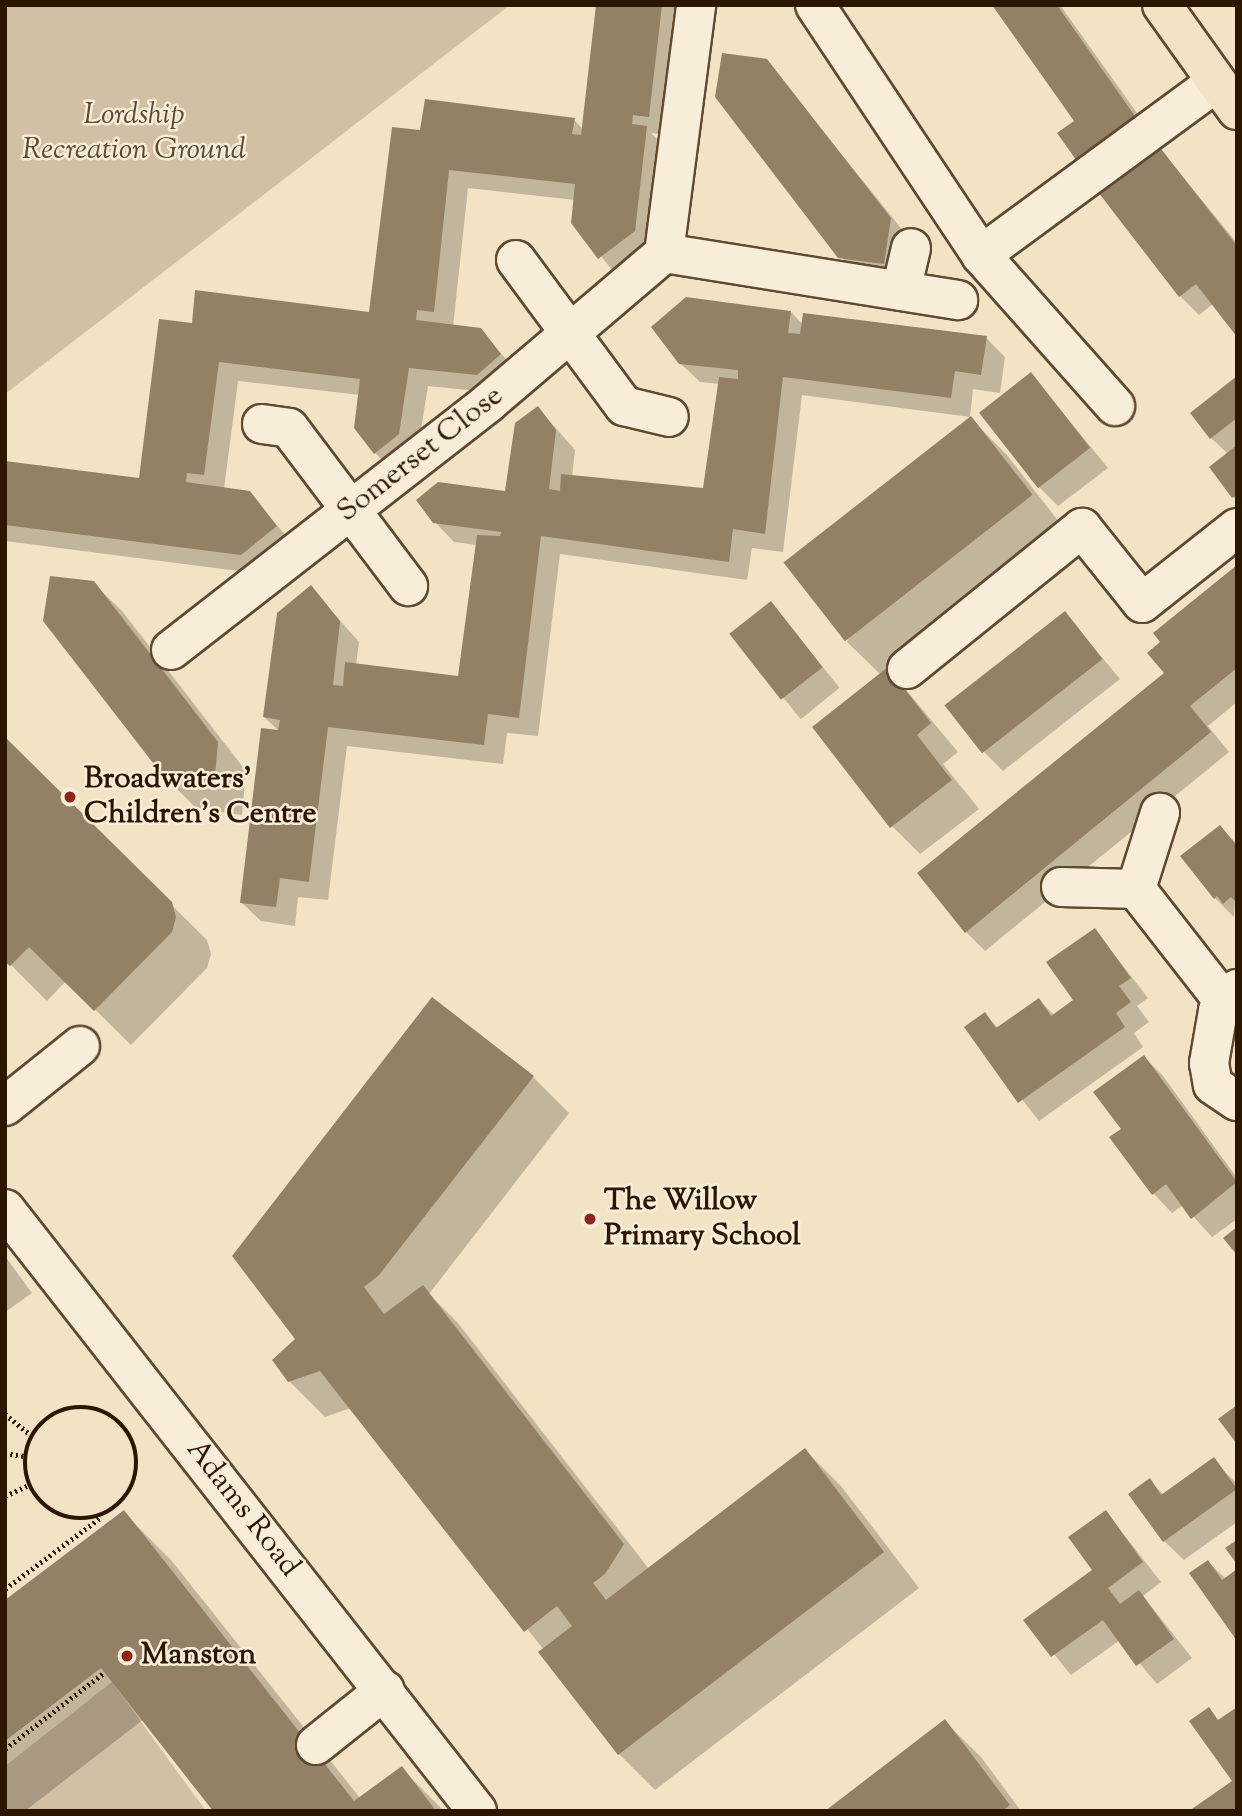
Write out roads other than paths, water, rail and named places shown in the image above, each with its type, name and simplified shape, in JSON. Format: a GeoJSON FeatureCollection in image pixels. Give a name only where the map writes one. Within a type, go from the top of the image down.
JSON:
{"type":"FeatureCollection","features":[{"type":"Feature","properties":{"kind":"main road"},"geometry":{"type":"LineString","coordinates":[[1162,5],[1226,97]]}},
{"type":"Feature","properties":{"kind":"street"},"geometry":{"type":"LineString","coordinates":[[696,5],[664,253],[958,300]]}},
{"type":"Feature","properties":{"kind":"street"},"geometry":{"type":"LineString","coordinates":[[814,5],[981,255],[1115,405]]}},
{"type":"Feature","properties":{"kind":"street"},"geometry":{"type":"LineString","coordinates":[[981,255],[1226,97]]}},
{"type":"Feature","properties":{"kind":"street"},"geometry":{"type":"LineString","coordinates":[[901,291],[911,248]]}},
{"type":"Feature","properties":{"kind":"street","name":"Somerset Close"},"geometry":{"type":"LineString","coordinates":[[171,650],[569,336],[664,253]]}},
{"type":"Feature","properties":{"kind":"street"},"geometry":{"type":"LineString","coordinates":[[516,260],[569,336],[624,407],[669,416]]}},
{"type":"Feature","properties":{"kind":"street"},"geometry":{"type":"LineString","coordinates":[[262,424],[289,429],[408,586]]}},
{"type":"Feature","properties":{"kind":"street"},"geometry":{"type":"LineString","coordinates":[[908,669],[1082,528],[1142,603],[1237,528]]}},
{"type":"Feature","properties":{"kind":"street"},"geometry":{"type":"LineString","coordinates":[[1136,889],[1160,813]]}},
{"type":"Feature","properties":{"kind":"street"},"geometry":{"type":"LineString","coordinates":[[1061,887],[1136,889],[1231,996],[1218,1011],[1209,1063],[1213,1085],[1237,1101]]}},
{"type":"Feature","properties":{"kind":"street"},"geometry":{"type":"LineString","coordinates":[[5,1106],[80,1046]]}},
{"type":"Feature","properties":{"kind":"street","name":"Adams Road"},"geometry":{"type":"LineString","coordinates":[[5,1209],[385,1690],[477,1811]]}},
{"type":"Feature","properties":{"kind":"street"},"geometry":{"type":"LineString","coordinates":[[316,1745],[385,1690]]}},
{"type":"Feature","properties":{"kind":"place","name":"Broadwaters' Children's Centre"},"geometry":{"type":"Point","coordinates":[70,797]}},
{"type":"Feature","properties":{"kind":"place","name":"The Willow Primary School"},"geometry":{"type":"Point","coordinates":[590,1219]}},
{"type":"Feature","properties":{"kind":"place","name":"Manston"},"geometry":{"type":"Point","coordinates":[127,1656]}},
{"type":"Feature","properties":{"kind":"park label","name":"Lordship Recreation Ground"},"geometry":{"type":"Point","coordinates":[134,133]}}]}
